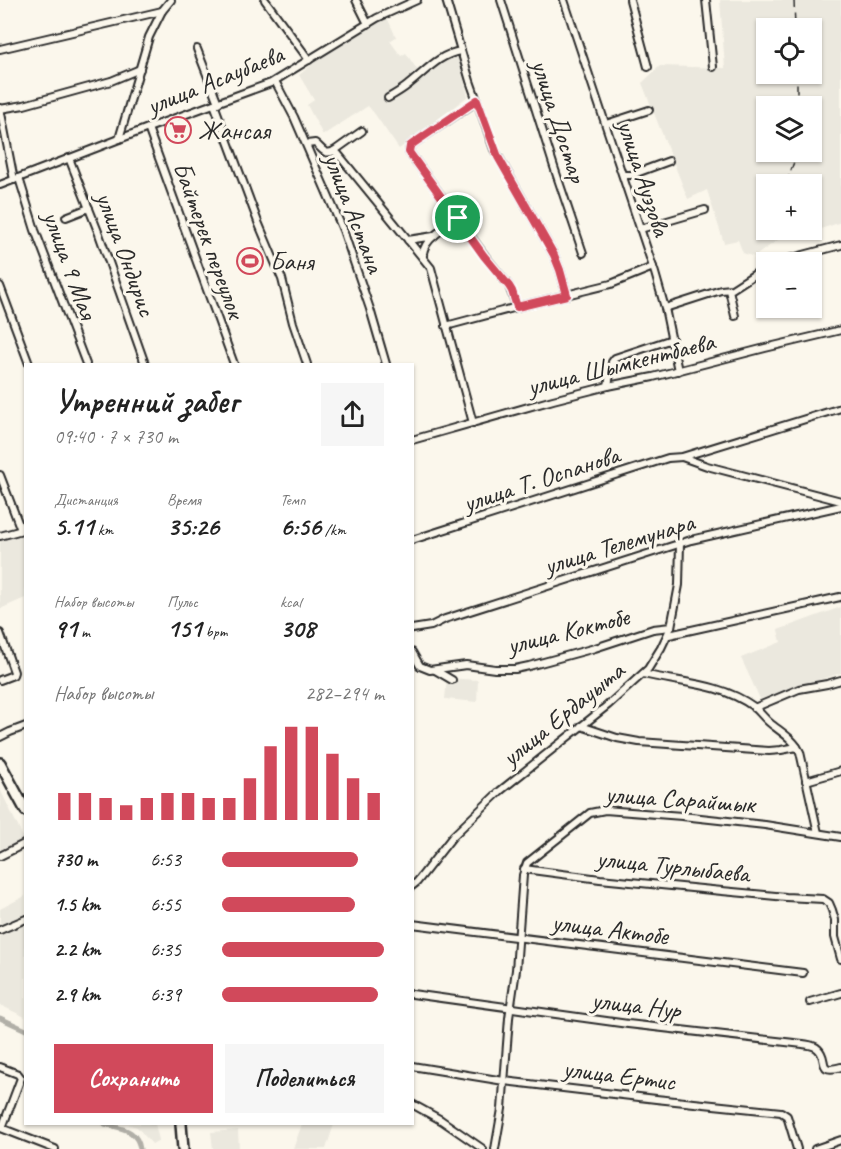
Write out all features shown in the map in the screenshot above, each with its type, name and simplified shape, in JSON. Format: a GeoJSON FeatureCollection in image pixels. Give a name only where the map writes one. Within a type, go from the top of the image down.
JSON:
{"type":"FeatureCollection","features":[{"type":"Feature","properties":{"kind":"highway"},"geometry":{"type":"LineString","coordinates":[[0,763],[4,779],[24,809]]}},
{"type":"Feature","properties":{"kind":"highway"},"geometry":{"type":"LineString","coordinates":[[181,1125],[183,1149]]}},
{"type":"Feature","properties":{"kind":"street","name":"улица Асаубаева"},"geometry":{"type":"LineString","coordinates":[[119,139],[149,37],[162,11],[171,0]]}},
{"type":"Feature","properties":{"kind":"street"},"geometry":{"type":"LineString","coordinates":[[264,0],[309,60]]}},
{"type":"Feature","properties":{"kind":"street"},"geometry":{"type":"LineString","coordinates":[[356,0],[368,24]]}},
{"type":"Feature","properties":{"kind":"street","name":"улица Асаубаева"},"geometry":{"type":"LineString","coordinates":[[0,185],[275,81],[387,13],[417,0]]}},
{"type":"Feature","properties":{"kind":"street"},"geometry":{"type":"LineString","coordinates":[[446,0],[494,149],[554,255],[567,295]]}},
{"type":"Feature","properties":{"kind":"street","name":"улица Достар"},"geometry":{"type":"LineString","coordinates":[[501,0],[583,253]]}},
{"type":"Feature","properties":{"kind":"street","name":"улица Ауэзова"},"geometry":{"type":"LineString","coordinates":[[564,0],[653,267],[665,308],[678,371]]}},
{"type":"Feature","properties":{"kind":"street"},"geometry":{"type":"LineString","coordinates":[[630,0],[648,67]]}},
{"type":"Feature","properties":{"kind":"street"},"geometry":{"type":"LineString","coordinates":[[706,0],[713,67]]}},
{"type":"Feature","properties":{"kind":"street"},"geometry":{"type":"LineString","coordinates":[[0,49],[162,11]]}},
{"type":"Feature","properties":{"kind":"street"},"geometry":{"type":"LineString","coordinates":[[197,49],[258,222],[282,279],[293,323],[307,363]]}},
{"type":"Feature","properties":{"kind":"street"},"geometry":{"type":"LineString","coordinates":[[388,98],[407,86],[436,60],[461,51]]}},
{"type":"Feature","properties":{"kind":"street"},"geometry":{"type":"LineString","coordinates":[[0,109],[24,105],[111,81],[140,69]]}},
{"type":"Feature","properties":{"kind":"street","name":"улица Астана"},"geometry":{"type":"LineString","coordinates":[[275,81],[288,102],[343,230],[386,363]]}},
{"type":"Feature","properties":{"kind":"street"},"geometry":{"type":"LineString","coordinates":[[477,100],[410,146],[409,152],[484,256],[509,286],[517,307]]}},
{"type":"Feature","properties":{"kind":"street","name":"улица 9 Мая"},"geometry":{"type":"LineString","coordinates":[[0,109],[16,179],[86,363]]}},
{"type":"Feature","properties":{"kind":"street"},"geometry":{"type":"LineString","coordinates":[[606,124],[649,110]]}},
{"type":"Feature","properties":{"kind":"street","name":"Байтерек переулок"},"geometry":{"type":"LineString","coordinates":[[148,128],[234,363]]}},
{"type":"Feature","properties":{"kind":"street"},"geometry":{"type":"LineString","coordinates":[[307,144],[315,143],[327,153],[334,151],[362,131]]}},
{"type":"Feature","properties":{"kind":"street"},"geometry":{"type":"LineString","coordinates":[[334,151],[432,268],[473,423]]}},
{"type":"Feature","properties":{"kind":"street","name":"улица Ондирис"},"geometry":{"type":"LineString","coordinates":[[69,158],[145,363]]}},
{"type":"Feature","properties":{"kind":"street"},"geometry":{"type":"LineString","coordinates":[[623,175],[631,175],[669,161]]}},
{"type":"Feature","properties":{"kind":"street"},"geometry":{"type":"LineString","coordinates":[[66,217],[89,208]]}},
{"type":"Feature","properties":{"kind":"street"},"geometry":{"type":"LineString","coordinates":[[640,229],[705,210]]}},
{"type":"Feature","properties":{"kind":"street"},"geometry":{"type":"LineString","coordinates":[[423,259],[423,249],[434,236],[458,218]]}},
{"type":"Feature","properties":{"kind":"street"},"geometry":{"type":"LineString","coordinates":[[408,240],[434,236]]}},
{"type":"Feature","properties":{"kind":"street"},"geometry":{"type":"LineString","coordinates":[[815,252],[841,245]]}},
{"type":"Feature","properties":{"kind":"street"},"geometry":{"type":"LineString","coordinates":[[446,326],[611,284],[653,267]]}},
{"type":"Feature","properties":{"kind":"street"},"geometry":{"type":"LineString","coordinates":[[665,308],[721,290],[729,291],[756,273]]}},
{"type":"Feature","properties":{"kind":"street"},"geometry":{"type":"LineString","coordinates":[[0,286],[29,363]]}},
{"type":"Feature","properties":{"kind":"street"},"geometry":{"type":"LineString","coordinates":[[729,291],[735,316]]}},
{"type":"Feature","properties":{"kind":"street","name":"улица Шымкентбаева"},"geometry":{"type":"LineString","coordinates":[[414,439],[553,400],[841,330]]}},
{"type":"Feature","properties":{"kind":"street"},"geometry":{"type":"LineString","coordinates":[[608,386],[612,362],[615,358],[672,339]]}},
{"type":"Feature","properties":{"kind":"street","name":"улица Т. Оспанова"},"geometry":{"type":"LineString","coordinates":[[414,539],[668,458],[682,457],[841,408]]}},
{"type":"Feature","properties":{"kind":"street"},"geometry":{"type":"LineString","coordinates":[[682,457],[706,466],[841,501]]}},
{"type":"Feature","properties":{"kind":"street"},"geometry":{"type":"LineString","coordinates":[[0,475],[23,529],[0,536]]}},
{"type":"Feature","properties":{"kind":"street","name":"улица Телемунара"},"geometry":{"type":"LineString","coordinates":[[414,629],[431,626],[445,619],[680,543],[841,506]]}},
{"type":"Feature","properties":{"kind":"street","name":"улица Ердауыта"},"geometry":{"type":"LineString","coordinates":[[414,884],[453,836],[481,809],[518,776],[608,705],[653,663],[671,627],[679,585],[680,543]]}},
{"type":"Feature","properties":{"kind":"street","name":"улица Коктобе"},"geometry":{"type":"LineString","coordinates":[[669,635],[840,597]]}},
{"type":"Feature","properties":{"kind":"street","name":"улица Коктобе"},"geometry":{"type":"LineString","coordinates":[[435,670],[466,666],[506,669],[529,666],[653,629],[671,627]]}},
{"type":"Feature","properties":{"kind":"street"},"geometry":{"type":"LineString","coordinates":[[0,633],[14,672],[13,675],[0,680]]}},
{"type":"Feature","properties":{"kind":"street"},"geometry":{"type":"LineString","coordinates":[[414,656],[420,666],[435,670],[452,680]]}},
{"type":"Feature","properties":{"kind":"street"},"geometry":{"type":"LineString","coordinates":[[643,674],[723,690],[754,708],[795,743],[818,833]]}},
{"type":"Feature","properties":{"kind":"street"},"geometry":{"type":"LineString","coordinates":[[754,708],[799,689],[841,680]]}},
{"type":"Feature","properties":{"kind":"street"},"geometry":{"type":"LineString","coordinates":[[582,726],[617,738],[639,742],[769,751],[797,747]]}},
{"type":"Feature","properties":{"kind":"street"},"geometry":{"type":"LineString","coordinates":[[0,737],[24,727]]}},
{"type":"Feature","properties":{"kind":"street"},"geometry":{"type":"LineString","coordinates":[[806,781],[841,771]]}},
{"type":"Feature","properties":{"kind":"street","name":"улица Сарайшык"},"geometry":{"type":"LineString","coordinates":[[524,869],[527,863],[590,813],[605,810],[765,825],[841,837]]}},
{"type":"Feature","properties":{"kind":"street"},"geometry":{"type":"LineString","coordinates":[[0,856],[24,844]]}},
{"type":"Feature","properties":{"kind":"street"},"geometry":{"type":"LineString","coordinates":[[495,1149],[501,1123],[524,869]]}},
{"type":"Feature","properties":{"kind":"street","name":"улица Турлыбаева"},"geometry":{"type":"LineString","coordinates":[[524,869],[669,886],[823,899],[829,903],[838,920]]}},
{"type":"Feature","properties":{"kind":"street"},"geometry":{"type":"LineString","coordinates":[[0,930],[24,920]]}},
{"type":"Feature","properties":{"kind":"street"},"geometry":{"type":"LineString","coordinates":[[838,920],[835,937],[841,959]]}},
{"type":"Feature","properties":{"kind":"street","name":"улица Актобе"},"geometry":{"type":"LineString","coordinates":[[414,924],[803,973]]}},
{"type":"Feature","properties":{"kind":"street"},"geometry":{"type":"LineString","coordinates":[[810,1002],[841,993]]}},
{"type":"Feature","properties":{"kind":"street","name":"улица Нур"},"geometry":{"type":"LineString","coordinates":[[414,994],[510,1009],[813,1046],[819,1049],[828,1069],[841,1067]]}},
{"type":"Feature","properties":{"kind":"street","name":"улица Ертис"},"geometry":{"type":"LineString","coordinates":[[414,1066],[504,1081],[781,1112],[787,1116],[797,1149]]}},
{"type":"Feature","properties":{"kind":"street"},"geometry":{"type":"LineString","coordinates":[[0,1067],[18,1074],[21,1078],[1,1128],[55,1149]]}},
{"type":"Feature","properties":{"kind":"street"},"geometry":{"type":"LineString","coordinates":[[414,1105],[441,1120],[483,1149]]}},
{"type":"Feature","properties":{"kind":"street"},"geometry":{"type":"LineString","coordinates":[[815,1149],[841,1140]]}},
{"type":"Feature","properties":{"kind":"shaded area"},"geometry":{"type":"Polygon","coordinates":[[[720,0],[841,0],[841,222],[822,229],[822,174],[756,174],[756,240],[778,240],[761,252],[756,252],[754,257],[743,253],[738,240],[724,243],[707,190],[688,199],[642,83],[660,66],[725,68],[720,0]]]}},
{"type":"Feature","properties":{"kind":"shaded area"},"geometry":{"type":"Polygon","coordinates":[[[386,15],[396,37],[390,41],[401,56],[406,53],[420,74],[456,48],[468,96],[399,149],[368,106],[323,135],[307,105],[314,100],[299,75],[337,44],[386,15]]]}},
{"type":"Feature","properties":{"kind":"shaded area"},"geometry":{"type":"Polygon","coordinates":[[[24,533],[24,598],[0,609],[0,538],[24,533]]]}},
{"type":"Feature","properties":{"kind":"shaded area"},"geometry":{"type":"Polygon","coordinates":[[[841,607],[841,673],[760,699],[741,658],[781,642],[778,630],[841,607]]]}},
{"type":"Feature","properties":{"kind":"shaded area"},"geometry":{"type":"Polygon","coordinates":[[[447,678],[478,680],[477,702],[445,699],[447,678]]]}},
{"type":"Feature","properties":{"kind":"shaded area"},"geometry":{"type":"Polygon","coordinates":[[[0,789],[24,839],[0,851],[0,789]]]}},
{"type":"Feature","properties":{"kind":"shaded area"},"geometry":{"type":"Polygon","coordinates":[[[24,897],[24,1017],[0,1005],[0,909],[24,897]]]}},
{"type":"Feature","properties":{"kind":"shaded area"},"geometry":{"type":"Polygon","coordinates":[[[131,1125],[155,1125],[159,1140],[152,1144],[137,1127],[131,1125]]]}},
{"type":"Feature","properties":{"kind":"shaded area"},"geometry":{"type":"Polygon","coordinates":[[[302,1125],[334,1125],[326,1149],[293,1149],[302,1125]]]}},
{"type":"Feature","properties":{"kind":"shaded area"},"geometry":{"type":"Polygon","coordinates":[[[238,1130],[239,1149],[213,1149],[211,1132],[238,1130]]]}},
{"type":"Feature","properties":{"kind":"waterway"},"geometry":{"type":"LineString","coordinates":[[0,1018],[24,1029]]}},
{"type":"Feature","properties":{"kind":"waterway"},"geometry":{"type":"LineString","coordinates":[[109,1125],[128,1131],[136,1137],[140,1149]]}},
{"type":"Feature","properties":{"kind":"railway"},"geometry":{"type":"LineString","coordinates":[[794,0],[795,18]]}},
{"type":"Feature","properties":{"kind":"railway"},"geometry":{"type":"LineString","coordinates":[[797,84],[797,96]]}},
{"type":"Feature","properties":{"kind":"railway"},"geometry":{"type":"LineString","coordinates":[[790,174],[794,162]]}},
{"type":"Feature","properties":{"kind":"place","name":"Жансая"},"geometry":{"type":"Point","coordinates":[178,130]}},
{"type":"Feature","properties":{"kind":"place","name":"Баня"},"geometry":{"type":"Point","coordinates":[250,261]}},
{"type":"Feature","properties":{"kind":"route"},"geometry":{"type":"LineString","coordinates":[[477,100],[494,149],[554,255],[567,295],[517,307],[509,286],[484,256],[458,218],[409,150],[414,143],[477,100]]}}]}
